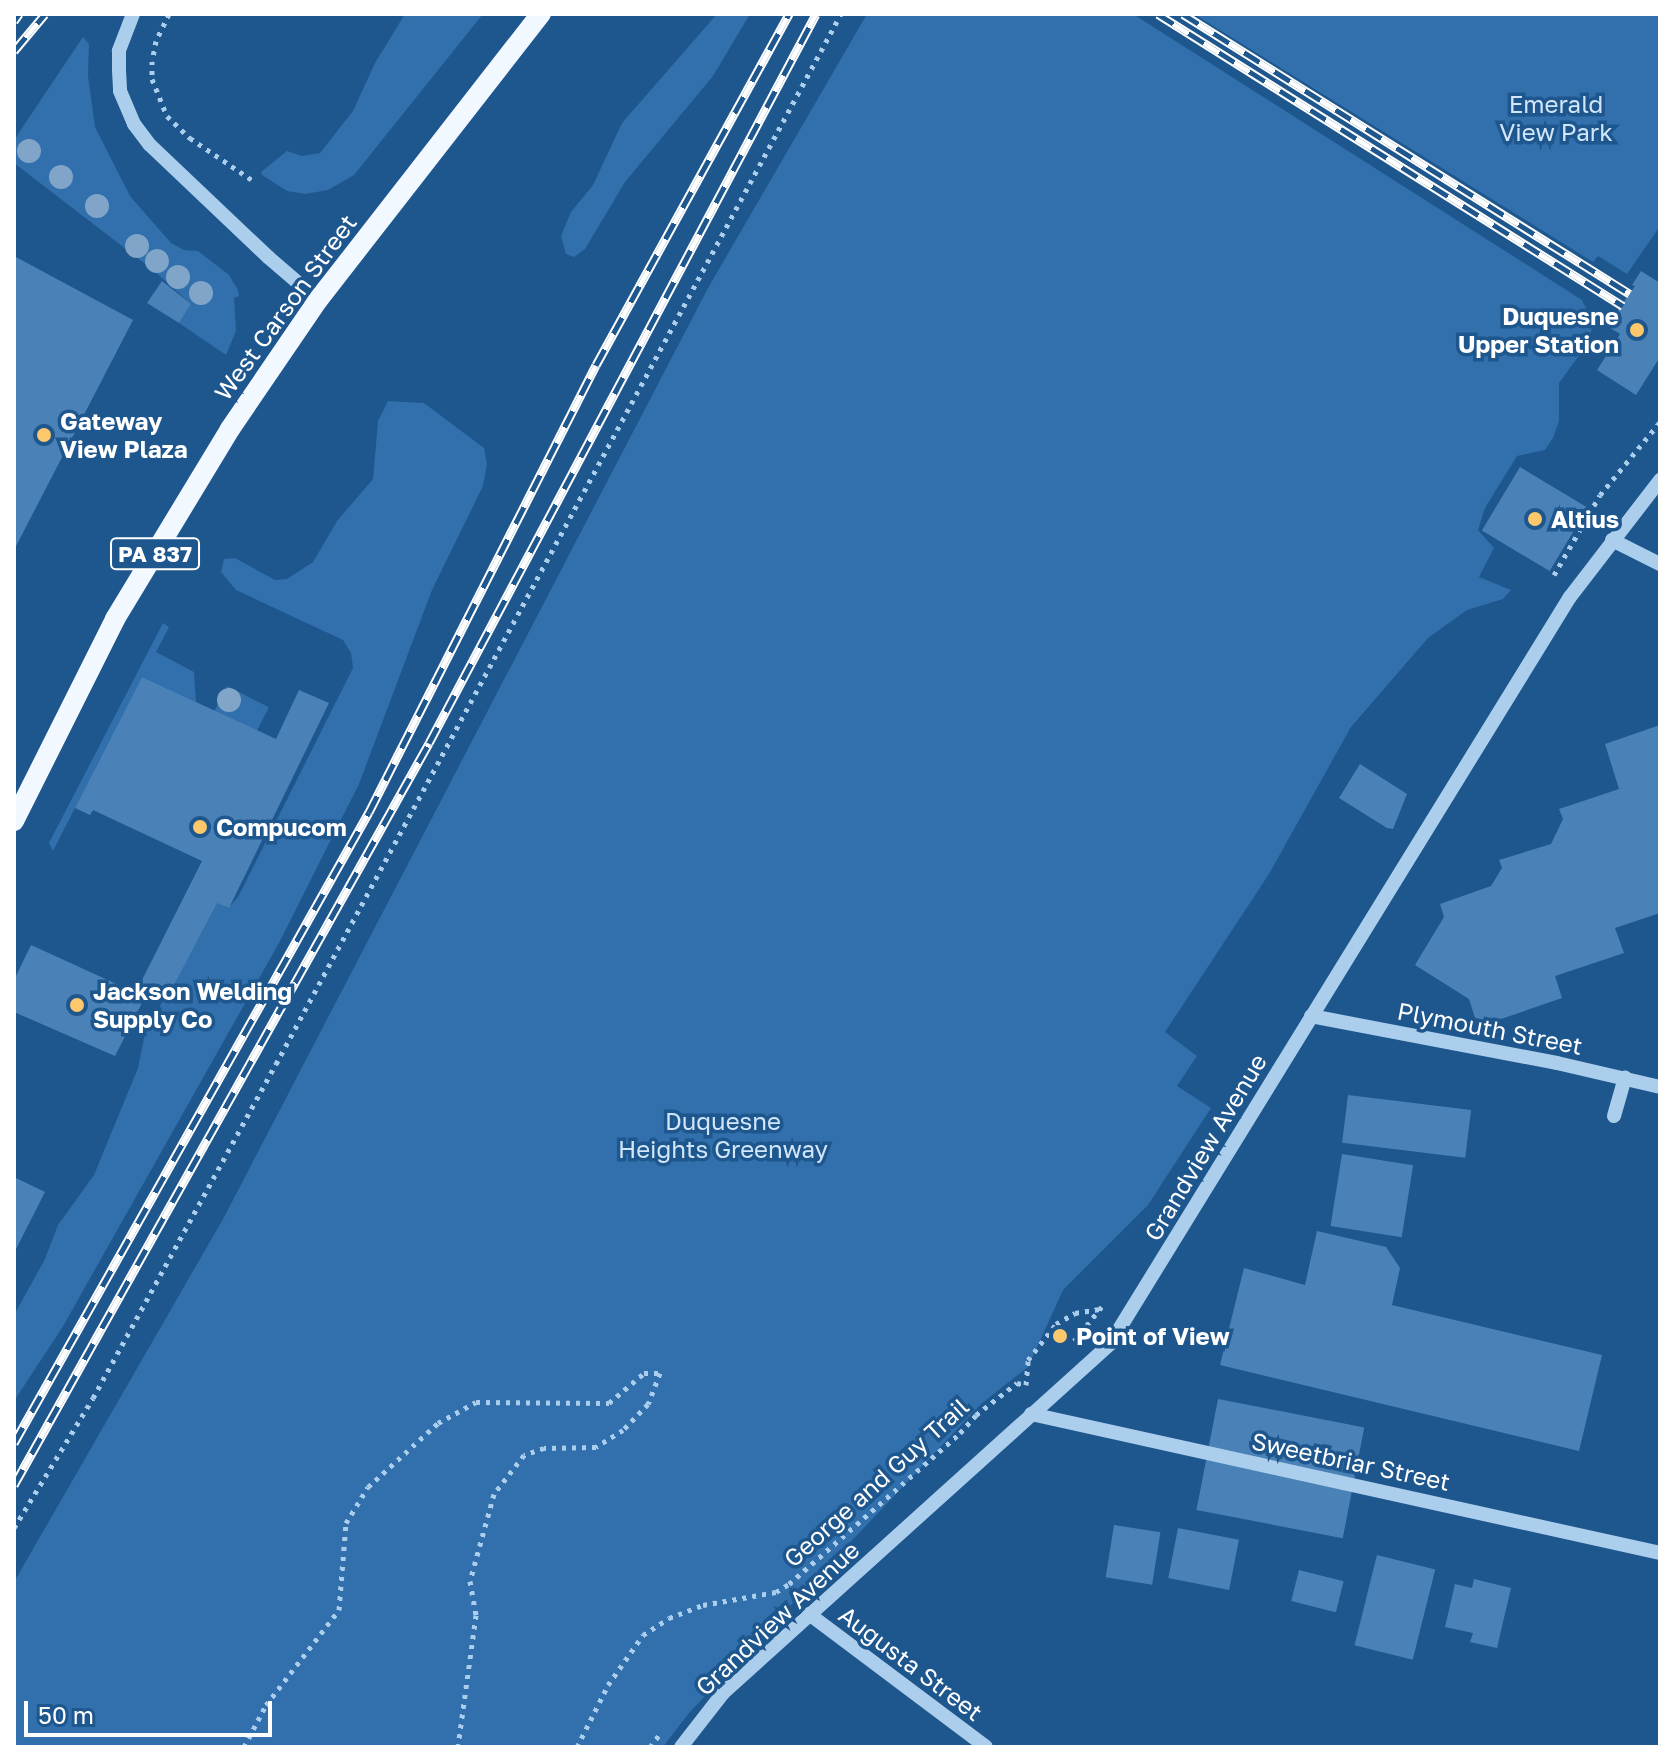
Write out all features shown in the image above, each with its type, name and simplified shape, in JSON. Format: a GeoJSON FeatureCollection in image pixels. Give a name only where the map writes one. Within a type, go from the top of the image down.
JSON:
{"type":"FeatureCollection","features":[{"type":"Feature","properties":{"kind":"main road","name":"West Carson Street"},"geometry":{"type":"LineString","coordinates":[[14,821],[115,619],[230,429],[318,300],[541,14]]}},
{"type":"Feature","properties":{"kind":"street"},"geometry":{"type":"LineString","coordinates":[[133,14],[119,51],[119,70],[120,91],[134,124],[171,166],[318,300]]}},
{"type":"Feature","properties":{"kind":"street","name":"Grandview Avenue"},"geometry":{"type":"LineString","coordinates":[[681,1747],[723,1693],[1110,1344],[1570,597],[1660,480]]}},
{"type":"Feature","properties":{"kind":"street"},"geometry":{"type":"LineString","coordinates":[[1612,540],[1660,564]]}},
{"type":"Feature","properties":{"kind":"street","name":"Plymouth Street"},"geometry":{"type":"LineString","coordinates":[[1311,1016],[1660,1087]]}},
{"type":"Feature","properties":{"kind":"street"},"geometry":{"type":"LineString","coordinates":[[1614,1116],[1625,1078]]}},
{"type":"Feature","properties":{"kind":"street","name":"Sweetbriar Street"},"geometry":{"type":"LineString","coordinates":[[1031,1414],[1660,1553]]}},
{"type":"Feature","properties":{"kind":"street","name":"Augusta Street"},"geometry":{"type":"LineString","coordinates":[[809,1614],[986,1747]]}},
{"type":"Feature","properties":{"kind":"path"},"geometry":{"type":"LineString","coordinates":[[169,14],[156,41],[152,61],[152,79],[167,116],[190,138],[255,182]]}},
{"type":"Feature","properties":{"kind":"path"},"geometry":{"type":"LineString","coordinates":[[14,1528],[93,1398],[268,1078],[841,14]]}},
{"type":"Feature","properties":{"kind":"path"},"geometry":{"type":"LineString","coordinates":[[1552,578],[1600,495],[1660,422]]}},
{"type":"Feature","properties":{"kind":"path"},"geometry":{"type":"LineString","coordinates":[[1065,1352],[1108,1297]]}},
{"type":"Feature","properties":{"kind":"path"},"geometry":{"type":"LineString","coordinates":[[1026,1385],[1028,1360],[1056,1324],[1075,1313],[1100,1309]]}},
{"type":"Feature","properties":{"kind":"path"},"geometry":{"type":"LineString","coordinates":[[244,1747],[266,1705],[339,1610],[346,1523],[360,1499],[368,1487],[438,1423],[476,1402],[609,1403],[644,1373],[660,1373],[648,1404],[623,1430],[596,1447],[544,1448],[524,1455],[494,1494],[470,1581],[476,1615],[458,1747]]}},
{"type":"Feature","properties":{"kind":"path"},"geometry":{"type":"LineString","coordinates":[[1016,1395],[1036,1378]]}},
{"type":"Feature","properties":{"kind":"path","name":"George and Guy Trail"},"geometry":{"type":"LineString","coordinates":[[577,1747],[608,1685],[643,1635],[669,1618],[703,1605],[776,1592],[789,1584],[960,1433],[976,1415],[1017,1383],[1026,1385]]}},
{"type":"Feature","properties":{"kind":"path"},"geometry":{"type":"LineString","coordinates":[[650,1747],[667,1725]]}},
{"type":"Feature","properties":{"kind":"green space"},"geometry":{"type":"Polygon","coordinates":[[[405,14],[483,14],[354,175],[328,190],[305,194],[287,191],[262,175],[261,172],[287,151],[302,156],[320,153],[353,111],[375,63],[405,14]]]}},
{"type":"Feature","properties":{"kind":"green space"},"geometry":{"type":"Polygon","coordinates":[[[717,14],[750,14],[713,76],[625,182],[585,249],[574,257],[566,254],[561,236],[571,212],[593,185],[622,123],[717,14]]]}},
{"type":"Feature","properties":{"kind":"green space","name":"Duquesne Heights Greenway"},"geometry":{"type":"Polygon","coordinates":[[[867,14],[1133,14],[1582,300],[1593,323],[1589,342],[1559,383],[1559,421],[1553,438],[1545,450],[1517,456],[1485,508],[1478,530],[1494,548],[1479,577],[1511,590],[1503,599],[1467,610],[1428,638],[1351,727],[1269,874],[1165,1032],[1197,1056],[1177,1086],[1211,1108],[1148,1205],[1063,1290],[1028,1367],[981,1404],[689,1713],[663,1747],[14,1747],[14,1582],[223,1219],[708,288],[867,14]]]}},
{"type":"Feature","properties":{"kind":"green space","name":"Emerald View Park"},"geometry":{"type":"Polygon","coordinates":[[[1194,14],[1660,14],[1660,226],[1627,274],[1598,256],[1593,262],[1194,14]]]}},
{"type":"Feature","properties":{"kind":"green space"},"geometry":{"type":"Polygon","coordinates":[[[83,37],[89,44],[88,76],[95,127],[130,196],[171,243],[184,250],[198,251],[229,275],[238,290],[239,296],[234,298],[236,331],[226,355],[179,323],[191,304],[153,270],[14,163],[14,140],[83,37]]]}},
{"type":"Feature","properties":{"kind":"green space"},"geometry":{"type":"Polygon","coordinates":[[[388,401],[424,403],[484,448],[487,464],[483,486],[432,590],[359,784],[279,943],[62,1328],[14,1401],[14,1315],[45,1259],[58,1225],[94,1175],[138,1068],[145,1033],[217,902],[228,908],[238,897],[353,668],[351,653],[343,640],[236,590],[221,572],[224,559],[235,558],[275,580],[287,579],[313,562],[337,521],[373,479],[378,421],[388,401]]]}},
{"type":"Feature","properties":{"kind":"green space"},"geometry":{"type":"Polygon","coordinates":[[[163,623],[169,627],[156,652],[194,672],[196,702],[142,677],[53,851],[49,843],[163,623]]]}},
{"type":"Feature","properties":{"kind":"green space"},"geometry":{"type":"Polygon","coordinates":[[[227,686],[269,707],[256,732],[214,711],[227,686]]]}},
{"type":"Feature","properties":{"kind":"building","name":"Gateway View Plaza"},"geometry":{"type":"Polygon","coordinates":[[[14,256],[133,320],[14,550],[14,256]]]}},
{"type":"Feature","properties":{"kind":"building","name":"Duquesne Upper Station"},"geometry":{"type":"Polygon","coordinates":[[[1641,271],[1660,283],[1660,357],[1636,395],[1597,370],[1620,334],[1607,326],[1635,286],[1632,285],[1641,271]]]}},
{"type":"Feature","properties":{"kind":"building"},"geometry":{"type":"Polygon","coordinates":[[[162,281],[191,304],[179,323],[147,303],[162,281]]]}},
{"type":"Feature","properties":{"kind":"building","name":"Altius"},"geometry":{"type":"Polygon","coordinates":[[[1520,467],[1588,508],[1550,571],[1482,530],[1520,467]]]}},
{"type":"Feature","properties":{"kind":"building","name":"Compucom"},"geometry":{"type":"Polygon","coordinates":[[[142,677],[276,739],[299,690],[329,703],[229,908],[217,903],[167,998],[140,984],[202,861],[93,810],[90,815],[75,808],[142,677]]]}},
{"type":"Feature","properties":{"kind":"building"},"geometry":{"type":"Polygon","coordinates":[[[1660,725],[1660,913],[1615,928],[1624,953],[1555,976],[1562,998],[1478,1027],[1469,999],[1415,965],[1444,917],[1440,904],[1491,886],[1502,868],[1499,860],[1551,844],[1563,819],[1559,809],[1619,789],[1605,744],[1660,725]]]}},
{"type":"Feature","properties":{"kind":"building"},"geometry":{"type":"Polygon","coordinates":[[[1360,764],[1407,794],[1393,829],[1339,798],[1360,764]]]}},
{"type":"Feature","properties":{"kind":"building","name":"Jackson Welding Supply Co"},"geometry":{"type":"Polygon","coordinates":[[[31,945],[145,997],[115,1056],[14,1012],[14,980],[31,945]]]}},
{"type":"Feature","properties":{"kind":"building"},"geometry":{"type":"Polygon","coordinates":[[[1348,1095],[1471,1110],[1465,1158],[1342,1143],[1348,1095]]]}},
{"type":"Feature","properties":{"kind":"building"},"geometry":{"type":"Polygon","coordinates":[[[1342,1154],[1413,1165],[1402,1237],[1331,1226],[1342,1154]]]}},
{"type":"Feature","properties":{"kind":"building"},"geometry":{"type":"Polygon","coordinates":[[[14,1177],[45,1192],[14,1253],[14,1177]]]}},
{"type":"Feature","properties":{"kind":"building"},"geometry":{"type":"Polygon","coordinates":[[[1317,1231],[1386,1247],[1400,1268],[1392,1305],[1602,1355],[1579,1451],[1220,1365],[1244,1268],[1305,1285],[1317,1231]]]}},
{"type":"Feature","properties":{"kind":"building"},"geometry":{"type":"Polygon","coordinates":[[[1218,1399],[1364,1427],[1343,1538],[1196,1510],[1218,1399]]]}},
{"type":"Feature","properties":{"kind":"building"},"geometry":{"type":"Polygon","coordinates":[[[1114,1525],[1160,1532],[1152,1585],[1106,1577],[1114,1525]]]}},
{"type":"Feature","properties":{"kind":"building"},"geometry":{"type":"Polygon","coordinates":[[[1178,1528],[1239,1540],[1229,1590],[1168,1578],[1178,1528]]]}},
{"type":"Feature","properties":{"kind":"building"},"geometry":{"type":"Polygon","coordinates":[[[1377,1555],[1435,1570],[1413,1660],[1355,1645],[1377,1555]]]}},
{"type":"Feature","properties":{"kind":"building"},"geometry":{"type":"Polygon","coordinates":[[[1299,1570],[1344,1581],[1336,1612],[1291,1601],[1299,1570]]]}},
{"type":"Feature","properties":{"kind":"building"},"geometry":{"type":"Polygon","coordinates":[[[1474,1579],[1511,1588],[1497,1648],[1470,1642],[1473,1633],[1445,1627],[1455,1584],[1472,1588],[1474,1579]]]}},
{"type":"Feature","properties":{"kind":"railway"},"geometry":{"type":"LineString","coordinates":[[14,21],[19,14]]}},
{"type":"Feature","properties":{"kind":"railway"},"geometry":{"type":"LineString","coordinates":[[14,51],[45,14]]}},
{"type":"Feature","properties":{"kind":"railway"},"geometry":{"type":"LineString","coordinates":[[14,1443],[369,812],[596,365],[789,14]]}},
{"type":"Feature","properties":{"kind":"railway"},"geometry":{"type":"LineString","coordinates":[[14,1485],[429,743],[816,14]]}},
{"type":"Feature","properties":{"kind":"railway"},"geometry":{"type":"LineString","coordinates":[[1158,14],[1623,306]]}},
{"type":"Feature","properties":{"kind":"railway"},"geometry":{"type":"LineString","coordinates":[[1183,14],[1630,294]]}},
{"type":"Feature","properties":{"kind":"place","name":"Duquesne Upper Station"},"geometry":{"type":"Point","coordinates":[1637,330]}},
{"type":"Feature","properties":{"kind":"place","name":"Gateway View Plaza"},"geometry":{"type":"Point","coordinates":[44,435]}},
{"type":"Feature","properties":{"kind":"place","name":"Altius"},"geometry":{"type":"Point","coordinates":[1535,519]}},
{"type":"Feature","properties":{"kind":"place","name":"Compucom"},"geometry":{"type":"Point","coordinates":[200,827]}},
{"type":"Feature","properties":{"kind":"place","name":"Jackson Welding Supply Co"},"geometry":{"type":"Point","coordinates":[77,1005]}},
{"type":"Feature","properties":{"kind":"place","name":"Point of View"},"geometry":{"type":"Point","coordinates":[1060,1336]}}]}
